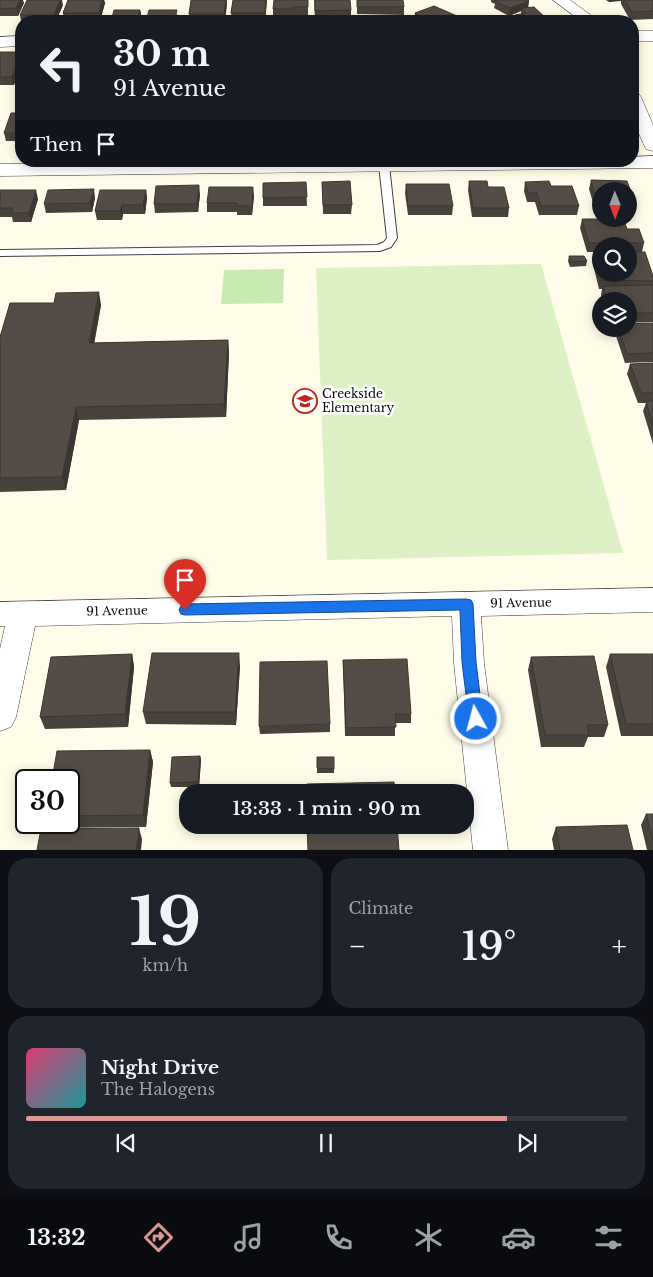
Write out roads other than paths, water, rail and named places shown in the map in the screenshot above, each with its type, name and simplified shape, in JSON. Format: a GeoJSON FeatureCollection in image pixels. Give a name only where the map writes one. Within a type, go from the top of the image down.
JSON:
{"type":"FeatureCollection","features":[{"type":"Feature","properties":{"kind":"street"},"geometry":{"type":"LineString","coordinates":[[560,0],[582,15]]}},
{"type":"Feature","properties":{"kind":"street"},"geometry":{"type":"LineString","coordinates":[[639,36],[653,36]]}},
{"type":"Feature","properties":{"kind":"street"},"geometry":{"type":"LineString","coordinates":[[0,42],[15,42]]}},
{"type":"Feature","properties":{"kind":"street"},"geometry":{"type":"LineString","coordinates":[[639,113],[653,145]]}},
{"type":"Feature","properties":{"kind":"street"},"geometry":{"type":"LineString","coordinates":[[639,162],[653,162]]}},
{"type":"Feature","properties":{"kind":"street"},"geometry":{"type":"LineString","coordinates":[[0,170],[194,167]]}},
{"type":"Feature","properties":{"kind":"street","name":"91 Avenue"},"geometry":{"type":"LineString","coordinates":[[11,614],[653,600]]}},
{"type":"Feature","properties":{"kind":"street"},"geometry":{"type":"LineString","coordinates":[[466,604],[469,662],[492,850]]}},
{"type":"Feature","properties":{"kind":"street"},"geometry":{"type":"LineString","coordinates":[[0,717],[11,614]]}},
{"type":"Feature","properties":{"kind":"lane"},"geometry":{"type":"LineString","coordinates":[[0,253],[374,249],[384,247],[390,243],[392,238],[388,167]]}},
{"type":"Feature","properties":{"kind":"place","name":"Creekside Elementary"},"geometry":{"type":"Point","coordinates":[305,401]}}]}
